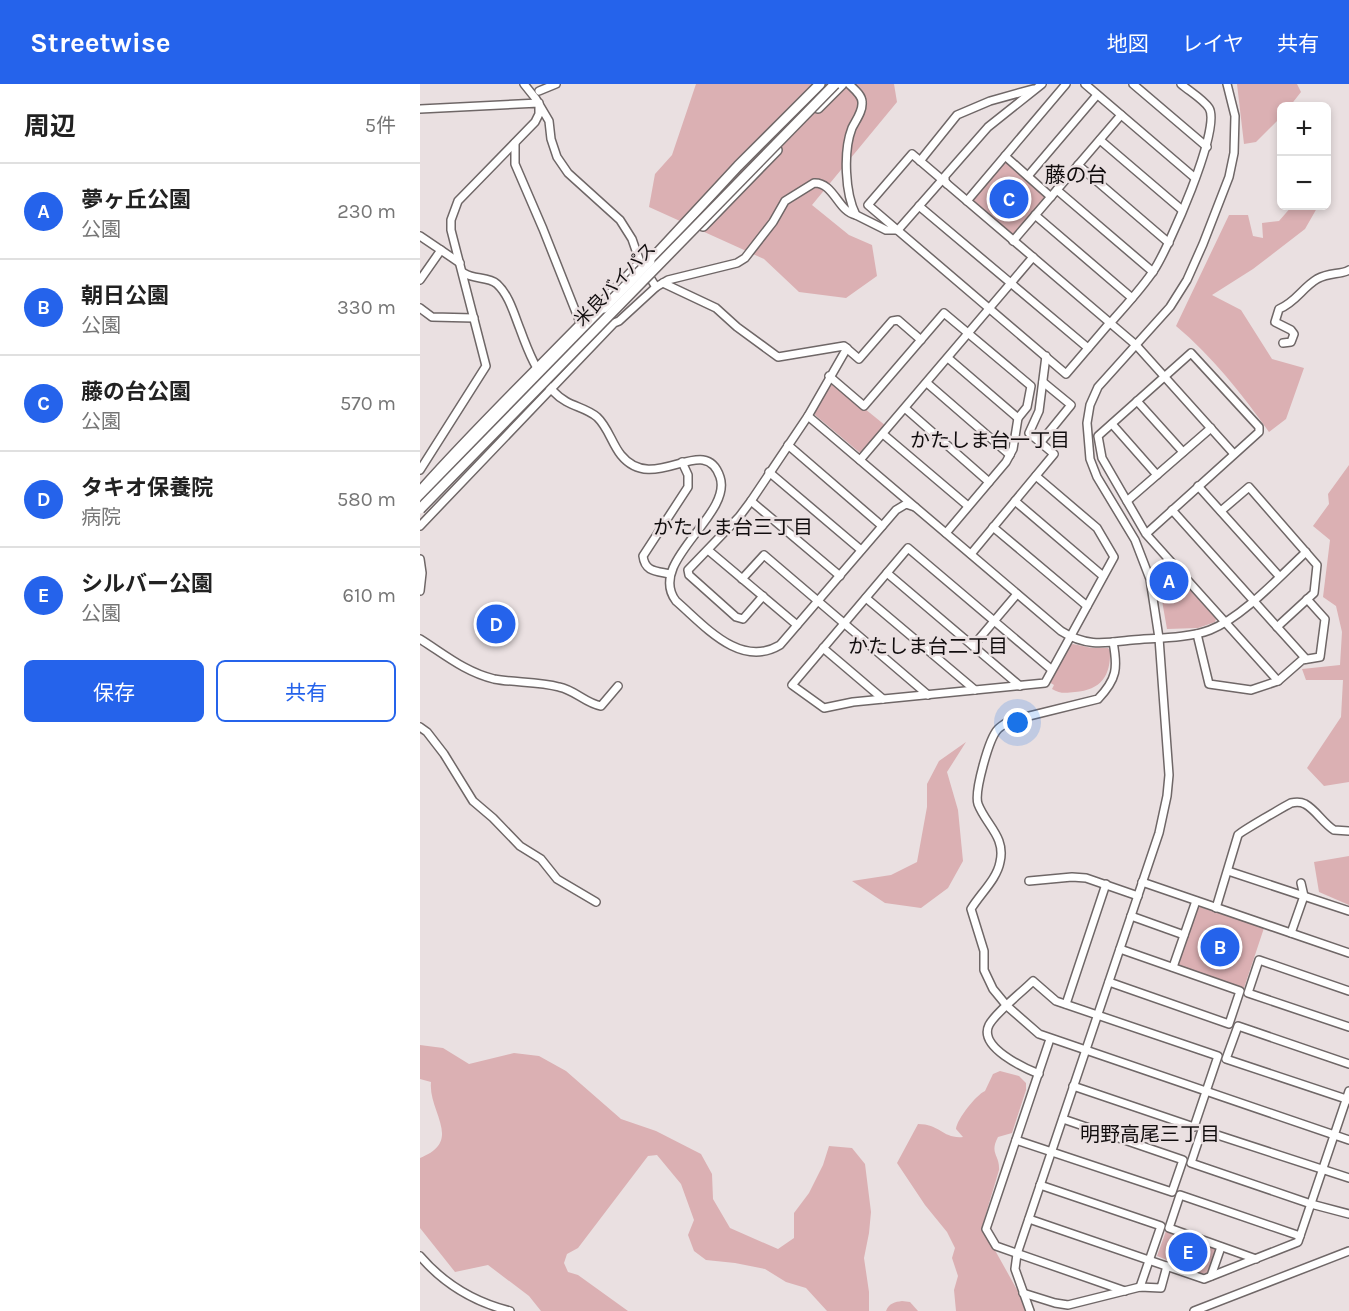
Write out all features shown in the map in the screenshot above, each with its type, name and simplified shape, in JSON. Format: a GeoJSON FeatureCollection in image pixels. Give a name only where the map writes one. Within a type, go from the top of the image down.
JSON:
{"type":"FeatureCollection","features":[{"type":"Feature","properties":{"kind":"main road"},"geometry":{"type":"LineString","coordinates":[[420,499],[538,371],[604,308],[645,262],[820,84]]}},
{"type":"Feature","properties":{"kind":"main road","name":"米良バイパス"},"geometry":{"type":"LineString","coordinates":[[420,504],[830,84]]}},
{"type":"Feature","properties":{"kind":"main road","name":"米良バイパス"},"geometry":{"type":"LineString","coordinates":[[420,509],[836,84]]}},
{"type":"Feature","properties":{"kind":"main road"},"geometry":{"type":"LineString","coordinates":[[420,515],[549,386],[612,318],[842,84]]}},
{"type":"Feature","properties":{"kind":"street"},"geometry":{"type":"LineString","coordinates":[[524,84],[549,121],[551,139],[557,158],[568,173],[620,220],[659,285],[716,308],[737,327],[778,357],[844,346],[859,359],[892,321],[898,320],[921,340]]}},
{"type":"Feature","properties":{"kind":"street"},"geometry":{"type":"LineString","coordinates":[[420,470],[486,366],[464,273],[451,230],[451,220],[458,201],[535,122],[539,114],[537,101],[539,87],[556,84]]}},
{"type":"Feature","properties":{"kind":"street"},"geometry":{"type":"LineString","coordinates":[[849,84],[858,92],[863,106],[852,130],[848,146],[849,197],[856,215]]}},
{"type":"Feature","properties":{"kind":"street"},"geometry":{"type":"LineString","coordinates":[[967,201],[1066,84]]}},
{"type":"Feature","properties":{"kind":"street"},"geometry":{"type":"LineString","coordinates":[[1085,84],[1195,178]]}},
{"type":"Feature","properties":{"kind":"street"},"geometry":{"type":"LineString","coordinates":[[1133,84],[1207,147]]}},
{"type":"Feature","properties":{"kind":"street"},"geometry":{"type":"LineString","coordinates":[[1181,84],[1209,108],[1212,118],[1207,147],[1195,178],[1169,243],[1153,272],[1132,298],[1110,323],[1088,348],[1066,374],[868,205],[912,154],[1013,241],[1034,258],[1110,323],[1136,345],[1234,454]]}},
{"type":"Feature","properties":{"kind":"street"},"geometry":{"type":"LineString","coordinates":[[1030,1311],[1015,1269],[1017,1254],[1164,815],[1169,775],[1159,638],[1150,579],[1135,540],[1097,477],[1090,459],[1087,443],[1089,414],[1098,387],[1170,307],[1187,280],[1203,244],[1229,177],[1236,131],[1227,84]]}},
{"type":"Feature","properties":{"kind":"street"},"geometry":{"type":"LineString","coordinates":[[949,186],[945,181],[945,176],[988,127],[1040,86]]}},
{"type":"Feature","properties":{"kind":"street"},"geometry":{"type":"LineString","coordinates":[[920,161],[957,115],[990,101],[1040,86]]}},
{"type":"Feature","properties":{"kind":"street"},"geometry":{"type":"LineString","coordinates":[[1028,176],[1097,95]]}},
{"type":"Feature","properties":{"kind":"street"},"geometry":{"type":"LineString","coordinates":[[420,109],[537,101]]}},
{"type":"Feature","properties":{"kind":"street"},"geometry":{"type":"LineString","coordinates":[[1013,241],[1121,115]]}},
{"type":"Feature","properties":{"kind":"street"},"geometry":{"type":"LineString","coordinates":[[1100,140],[1182,210]]}},
{"type":"Feature","properties":{"kind":"street"},"geometry":{"type":"LineString","coordinates":[[515,143],[515,164],[581,325]]}},
{"type":"Feature","properties":{"kind":"street"},"geometry":{"type":"LineString","coordinates":[[1005,156],[1051,197]]}},
{"type":"Feature","properties":{"kind":"street"},"geometry":{"type":"LineString","coordinates":[[1078,165],[1169,243]]}},
{"type":"Feature","properties":{"kind":"street"},"geometry":{"type":"LineString","coordinates":[[420,525],[549,386],[614,323],[620,321],[659,285],[683,275],[737,263],[745,258],[773,222],[785,201],[814,183],[820,183],[827,187],[845,210],[886,230],[898,230],[942,180]]}},
{"type":"Feature","properties":{"kind":"street"},"geometry":{"type":"LineString","coordinates":[[1057,190],[1153,272]]}},
{"type":"Feature","properties":{"kind":"street"},"geometry":{"type":"LineString","coordinates":[[919,206],[1088,348]]}},
{"type":"Feature","properties":{"kind":"street"},"geometry":{"type":"LineString","coordinates":[[1035,215],[1132,298]]}},
{"type":"Feature","properties":{"kind":"street"},"geometry":{"type":"LineString","coordinates":[[420,236],[460,263]]}},
{"type":"Feature","properties":{"kind":"street"},"geometry":{"type":"LineString","coordinates":[[420,280],[441,250]]}},
{"type":"Feature","properties":{"kind":"street"},"geometry":{"type":"LineString","coordinates":[[860,460],[1034,258]]}},
{"type":"Feature","properties":{"kind":"street"},"geometry":{"type":"LineString","coordinates":[[420,490],[454,452],[538,371],[645,262]]}},
{"type":"Feature","properties":{"kind":"street"},"geometry":{"type":"LineString","coordinates":[[1283,343],[1291,342],[1294,334],[1275,321],[1279,309],[1291,304],[1307,286],[1317,279],[1328,273],[1349,270]]}},
{"type":"Feature","properties":{"kind":"street"},"geometry":{"type":"LineString","coordinates":[[464,273],[470,277],[489,279],[501,289],[538,371],[549,386],[569,405],[595,416],[620,454],[635,466],[656,470],[695,459],[708,462],[720,475],[722,488],[719,498],[670,574],[670,589],[676,601],[728,645],[736,649],[756,652],[770,650],[783,642],[900,506],[909,504],[915,507]]}},
{"type":"Feature","properties":{"kind":"street"},"geometry":{"type":"LineString","coordinates":[[420,308],[432,317],[474,318]]}},
{"type":"Feature","properties":{"kind":"street"},"geometry":{"type":"LineString","coordinates":[[830,376],[864,406],[944,313],[1031,386],[1027,407],[1018,418],[1010,455],[946,533]]}},
{"type":"Feature","properties":{"kind":"street"},"geometry":{"type":"LineString","coordinates":[[763,596],[743,619],[736,617],[689,576],[688,570],[739,517],[751,501],[808,416],[847,348]]}},
{"type":"Feature","properties":{"kind":"street"},"geometry":{"type":"LineString","coordinates":[[1146,534],[1258,432],[1259,427],[1191,352],[1098,436],[1102,458],[1146,534],[1278,681]]}},
{"type":"Feature","properties":{"kind":"street"},"geometry":{"type":"LineString","coordinates":[[970,554],[1054,454],[1029,433],[1039,411],[1046,356]]}},
{"type":"Feature","properties":{"kind":"street"},"geometry":{"type":"LineString","coordinates":[[948,358],[1018,418]]}},
{"type":"Feature","properties":{"kind":"street"},"geometry":{"type":"LineString","coordinates":[[1040,442],[1071,405],[1043,382]]}},
{"type":"Feature","properties":{"kind":"street"},"geometry":{"type":"LineString","coordinates":[[927,383],[1010,455]]}},
{"type":"Feature","properties":{"kind":"street"},"geometry":{"type":"LineString","coordinates":[[1137,401],[1183,452]]}},
{"type":"Feature","properties":{"kind":"street"},"geometry":{"type":"LineString","coordinates":[[906,409],[989,482]]}},
{"type":"Feature","properties":{"kind":"street"},"geometry":{"type":"LineString","coordinates":[[808,416],[1017,594],[1071,637],[1090,643],[1197,634],[1210,630],[1225,622],[1253,600],[1306,552]]}},
{"type":"Feature","properties":{"kind":"street"},"geometry":{"type":"LineString","coordinates":[[1112,424],[1157,475]]}},
{"type":"Feature","properties":{"kind":"street"},"geometry":{"type":"LineString","coordinates":[[1127,501],[1210,428]]}},
{"type":"Feature","properties":{"kind":"street"},"geometry":{"type":"LineString","coordinates":[[883,434],[968,506]]}},
{"type":"Feature","properties":{"kind":"street"},"geometry":{"type":"LineString","coordinates":[[788,445],[882,526]]}},
{"type":"Feature","properties":{"kind":"street"},"geometry":{"type":"LineString","coordinates":[[670,574],[650,570],[643,556],[688,486],[688,475],[682,462]]}},
{"type":"Feature","properties":{"kind":"street"},"geometry":{"type":"LineString","coordinates":[[769,472],[861,550]]}},
{"type":"Feature","properties":{"kind":"street"},"geometry":{"type":"LineString","coordinates":[[1035,476],[1097,528],[1114,557],[1045,683],[853,702],[824,708],[792,685],[908,548],[1052,670]]}},
{"type":"Feature","properties":{"kind":"street"},"geometry":{"type":"LineString","coordinates":[[1198,486],[1280,576]]}},
{"type":"Feature","properties":{"kind":"street"},"geometry":{"type":"LineString","coordinates":[[1221,512],[1249,487],[1317,565],[1314,593],[1277,627]]}},
{"type":"Feature","properties":{"kind":"street"},"geometry":{"type":"LineString","coordinates":[[751,501],[840,576]]}},
{"type":"Feature","properties":{"kind":"street"},"geometry":{"type":"LineString","coordinates":[[1015,501],[1103,576]]}},
{"type":"Feature","properties":{"kind":"street"},"geometry":{"type":"LineString","coordinates":[[1172,510],[1306,659]]}},
{"type":"Feature","properties":{"kind":"street"},"geometry":{"type":"LineString","coordinates":[[993,527],[1087,606]]}},
{"type":"Feature","properties":{"kind":"street"},"geometry":{"type":"LineString","coordinates":[[708,550],[798,626]]}},
{"type":"Feature","properties":{"kind":"street"},"geometry":{"type":"LineString","coordinates":[[742,579],[764,555],[928,694]]}},
{"type":"Feature","properties":{"kind":"street"},"geometry":{"type":"LineString","coordinates":[[420,559],[422,573],[420,591]]}},
{"type":"Feature","properties":{"kind":"street"},"geometry":{"type":"LineString","coordinates":[[887,573],[1020,686]]}},
{"type":"Feature","properties":{"kind":"street"},"geometry":{"type":"LineString","coordinates":[[973,646],[1017,594]]}},
{"type":"Feature","properties":{"kind":"street"},"geometry":{"type":"LineString","coordinates":[[866,598],[975,690]]}},
{"type":"Feature","properties":{"kind":"street"},"geometry":{"type":"LineString","coordinates":[[1197,634],[1209,684],[1251,690],[1278,681],[1302,660],[1320,657],[1325,619],[1307,599]]}},
{"type":"Feature","properties":{"kind":"street"},"geometry":{"type":"LineString","coordinates":[[420,639],[468,670],[495,679],[563,687],[595,705],[601,706],[618,686]]}},
{"type":"Feature","properties":{"kind":"street"},"geometry":{"type":"LineString","coordinates":[[1113,642],[1116,659],[1115,675],[1108,689],[1098,699],[1009,721],[998,728],[992,738],[978,785],[977,798],[979,806],[1001,842],[1000,863],[971,909],[984,951],[984,970],[993,989],[1007,1006],[1032,1029],[1050,1039],[1349,1140]]}},
{"type":"Feature","properties":{"kind":"street"},"geometry":{"type":"LineString","coordinates":[[823,648],[883,699]]}},
{"type":"Feature","properties":{"kind":"street"},"geometry":{"type":"LineString","coordinates":[[420,727],[448,759],[473,801],[520,846],[541,859],[557,879],[596,902]]}},
{"type":"Feature","properties":{"kind":"street"},"geometry":{"type":"LineString","coordinates":[[1216,908],[1239,833],[1288,804],[1299,802],[1305,804],[1334,830],[1349,831]]}},
{"type":"Feature","properties":{"kind":"street"},"geometry":{"type":"LineString","coordinates":[[1228,871],[1349,911]]}},
{"type":"Feature","properties":{"kind":"street"},"geometry":{"type":"LineString","coordinates":[[1029,881],[1086,878],[1138,896]]}},
{"type":"Feature","properties":{"kind":"street"},"geometry":{"type":"LineString","coordinates":[[1142,882],[1348,951]]}},
{"type":"Feature","properties":{"kind":"street"},"geometry":{"type":"LineString","coordinates":[[1291,933],[1304,896],[1301,883]]}},
{"type":"Feature","properties":{"kind":"street"},"geometry":{"type":"LineString","coordinates":[[1066,1004],[1106,884]]}},
{"type":"Feature","properties":{"kind":"street"},"geometry":{"type":"LineString","coordinates":[[1173,968],[1196,901]]}},
{"type":"Feature","properties":{"kind":"street"},"geometry":{"type":"LineString","coordinates":[[1131,916],[1184,935]]}},
{"type":"Feature","properties":{"kind":"street"},"geometry":{"type":"LineString","coordinates":[[1108,982],[1229,1024],[1240,990],[1120,949]]}},
{"type":"Feature","properties":{"kind":"street"},"geometry":{"type":"LineString","coordinates":[[1349,991],[1259,960],[1248,993],[1349,1027]]}},
{"type":"Feature","properties":{"kind":"street"},"geometry":{"type":"LineString","coordinates":[[1038,1074],[1009,1060],[990,1041],[987,1033],[989,1026],[1032,981],[1056,1001],[1218,1056],[1194,1127],[1073,1086]]}},
{"type":"Feature","properties":{"kind":"street"},"geometry":{"type":"LineString","coordinates":[[1029,1219],[1204,1279],[1298,1242],[1348,1097],[1226,1059],[1238,1026],[1349,1064]]}},
{"type":"Feature","properties":{"kind":"street"},"geometry":{"type":"LineString","coordinates":[[1050,1039],[986,1229],[996,1245],[1125,1291]]}},
{"type":"Feature","properties":{"kind":"street"},"geometry":{"type":"LineString","coordinates":[[1016,1140],[1172,1192],[1183,1160],[1063,1119]]}},
{"type":"Feature","properties":{"kind":"street"},"geometry":{"type":"LineString","coordinates":[[1349,1178],[1202,1130],[1191,1163],[1311,1204],[1349,1214]]}},
{"type":"Feature","properties":{"kind":"street"},"geometry":{"type":"LineString","coordinates":[[1040,1185],[1161,1226],[1140,1287]]}},
{"type":"Feature","properties":{"kind":"street"},"geometry":{"type":"LineString","coordinates":[[1256,1259],[1168,1228],[1180,1195],[1300,1236]]}},
{"type":"Feature","properties":{"kind":"street"},"geometry":{"type":"LineString","coordinates":[[1211,1276],[1221,1247]]}},
{"type":"Feature","properties":{"kind":"street"},"geometry":{"type":"LineString","coordinates":[[1194,1311],[1349,1251]]}},
{"type":"Feature","properties":{"kind":"street"},"geometry":{"type":"LineString","coordinates":[[420,1256],[441,1277],[468,1295],[510,1311]]}},
{"type":"Feature","properties":{"kind":"street"},"geometry":{"type":"LineString","coordinates":[[1023,1293],[1063,1305],[1140,1287],[1161,1288],[1167,1266]]}},
{"type":"Feature","properties":{"kind":"shaded area"},"geometry":{"type":"Polygon","coordinates":[[[696,84],[894,84],[897,102],[812,205],[849,235],[872,245],[877,276],[846,298],[799,292],[764,259],[649,207],[655,174],[672,155],[696,84]]]}},
{"type":"Feature","properties":{"kind":"shaded area"},"geometry":{"type":"Polygon","coordinates":[[[1237,84],[1297,84],[1301,92],[1293,102],[1277,102],[1277,121],[1256,142],[1244,144],[1237,84]]]}},
{"type":"Feature","properties":{"kind":"shaded area"},"geometry":{"type":"Polygon","coordinates":[[[1003,162],[1008,162],[1048,197],[1016,234],[1012,234],[973,201],[973,198],[1003,162]]]}},
{"type":"Feature","properties":{"kind":"shaded area"},"geometry":{"type":"Polygon","coordinates":[[[1289,210],[1316,210],[1305,229],[1253,269],[1212,295],[1241,310],[1272,359],[1304,368],[1286,419],[1269,432],[1226,376],[1176,326],[1229,215],[1248,215],[1253,236],[1263,238],[1262,223],[1279,221],[1289,210]]]}},
{"type":"Feature","properties":{"kind":"shaded area"},"geometry":{"type":"Polygon","coordinates":[[[833,383],[886,426],[864,452],[859,452],[815,415],[814,410],[829,384],[833,383]]]}},
{"type":"Feature","properties":{"kind":"shaded area"},"geometry":{"type":"Polygon","coordinates":[[[1349,465],[1349,782],[1324,786],[1307,768],[1341,717],[1343,680],[1306,680],[1302,669],[1340,665],[1342,632],[1336,606],[1323,597],[1330,540],[1313,526],[1329,504],[1328,494],[1349,465]]]}},
{"type":"Feature","properties":{"kind":"shaded area"},"geometry":{"type":"Polygon","coordinates":[[[1163,560],[1216,619],[1215,622],[1198,628],[1167,629],[1161,595],[1152,568],[1163,560]]]}},
{"type":"Feature","properties":{"kind":"shaded area"},"geometry":{"type":"Polygon","coordinates":[[[1069,645],[1092,648],[1108,648],[1110,650],[1109,667],[1103,680],[1092,688],[1084,691],[1058,692],[1052,689],[1054,685],[1049,682],[1069,645]]]}},
{"type":"Feature","properties":{"kind":"shaded area"},"geometry":{"type":"Polygon","coordinates":[[[966,742],[947,772],[958,810],[963,861],[948,888],[921,908],[885,903],[852,881],[891,875],[917,862],[927,807],[927,784],[939,761],[966,742]]]}},
{"type":"Feature","properties":{"kind":"shaded area"},"geometry":{"type":"Polygon","coordinates":[[[1349,856],[1349,905],[1319,892],[1314,862],[1349,856]]]}},
{"type":"Feature","properties":{"kind":"shaded area"},"geometry":{"type":"Polygon","coordinates":[[[1200,907],[1264,928],[1244,988],[1176,965],[1196,909],[1200,907]]]}},
{"type":"Feature","properties":{"kind":"shaded area"},"geometry":{"type":"Polygon","coordinates":[[[420,1045],[443,1048],[469,1064],[514,1053],[539,1056],[566,1071],[621,1119],[656,1131],[701,1154],[712,1174],[713,1199],[730,1228],[778,1249],[794,1238],[794,1213],[809,1193],[823,1165],[829,1146],[852,1148],[865,1164],[871,1212],[864,1258],[869,1311],[827,1311],[806,1288],[786,1282],[765,1269],[706,1260],[694,1251],[688,1235],[694,1220],[681,1184],[657,1155],[648,1156],[578,1248],[567,1254],[564,1263],[568,1272],[578,1275],[628,1311],[541,1311],[529,1296],[488,1265],[455,1272],[420,1228],[420,1158],[433,1151],[440,1143],[442,1134],[431,1093],[431,1082],[420,1079],[420,1045]]]}},
{"type":"Feature","properties":{"kind":"shaded area"},"geometry":{"type":"Polygon","coordinates":[[[1000,1071],[1019,1076],[1026,1083],[1026,1090],[1012,1133],[998,1137],[994,1147],[999,1170],[982,1227],[1020,1295],[1025,1311],[956,1311],[954,1290],[958,1276],[952,1258],[955,1248],[947,1232],[925,1205],[897,1163],[918,1124],[932,1126],[951,1136],[963,1137],[956,1129],[960,1119],[972,1102],[985,1091],[993,1074],[1000,1071]]]}},
{"type":"Feature","properties":{"kind":"shaded area"},"geometry":{"type":"Polygon","coordinates":[[[1166,1231],[1218,1248],[1210,1272],[1202,1274],[1157,1256],[1166,1231]]]}},
{"type":"Feature","properties":{"kind":"shaded area"},"geometry":{"type":"Polygon","coordinates":[[[895,1302],[910,1302],[918,1311],[886,1311],[895,1302]]]}},
{"type":"Feature","properties":{"kind":"place","name":"藤の台公園"},"geometry":{"type":"Point","coordinates":[1009,199]}},
{"type":"Feature","properties":{"kind":"place","name":"夢ヶ丘公園"},"geometry":{"type":"Point","coordinates":[1169,581]}},
{"type":"Feature","properties":{"kind":"place","name":"タキオ保養院"},"geometry":{"type":"Point","coordinates":[496,624]}},
{"type":"Feature","properties":{"kind":"place","name":"朝日公園"},"geometry":{"type":"Point","coordinates":[1220,947]}},
{"type":"Feature","properties":{"kind":"place","name":"シルバー公園"},"geometry":{"type":"Point","coordinates":[1188,1252]}},
{"type":"Feature","properties":{"kind":"district","name":"藤の台"},"geometry":{"type":"Point","coordinates":[1076,175]}},
{"type":"Feature","properties":{"kind":"district","name":"かたしま台一丁目"},"geometry":{"type":"Point","coordinates":[990,440]}},
{"type":"Feature","properties":{"kind":"district","name":"かたしま台三丁目"},"geometry":{"type":"Point","coordinates":[733,527]}},
{"type":"Feature","properties":{"kind":"district","name":"かたしま台二丁目"},"geometry":{"type":"Point","coordinates":[928,646]}},
{"type":"Feature","properties":{"kind":"district","name":"明野高尾三丁目"},"geometry":{"type":"Point","coordinates":[1150,1134]}}]}
